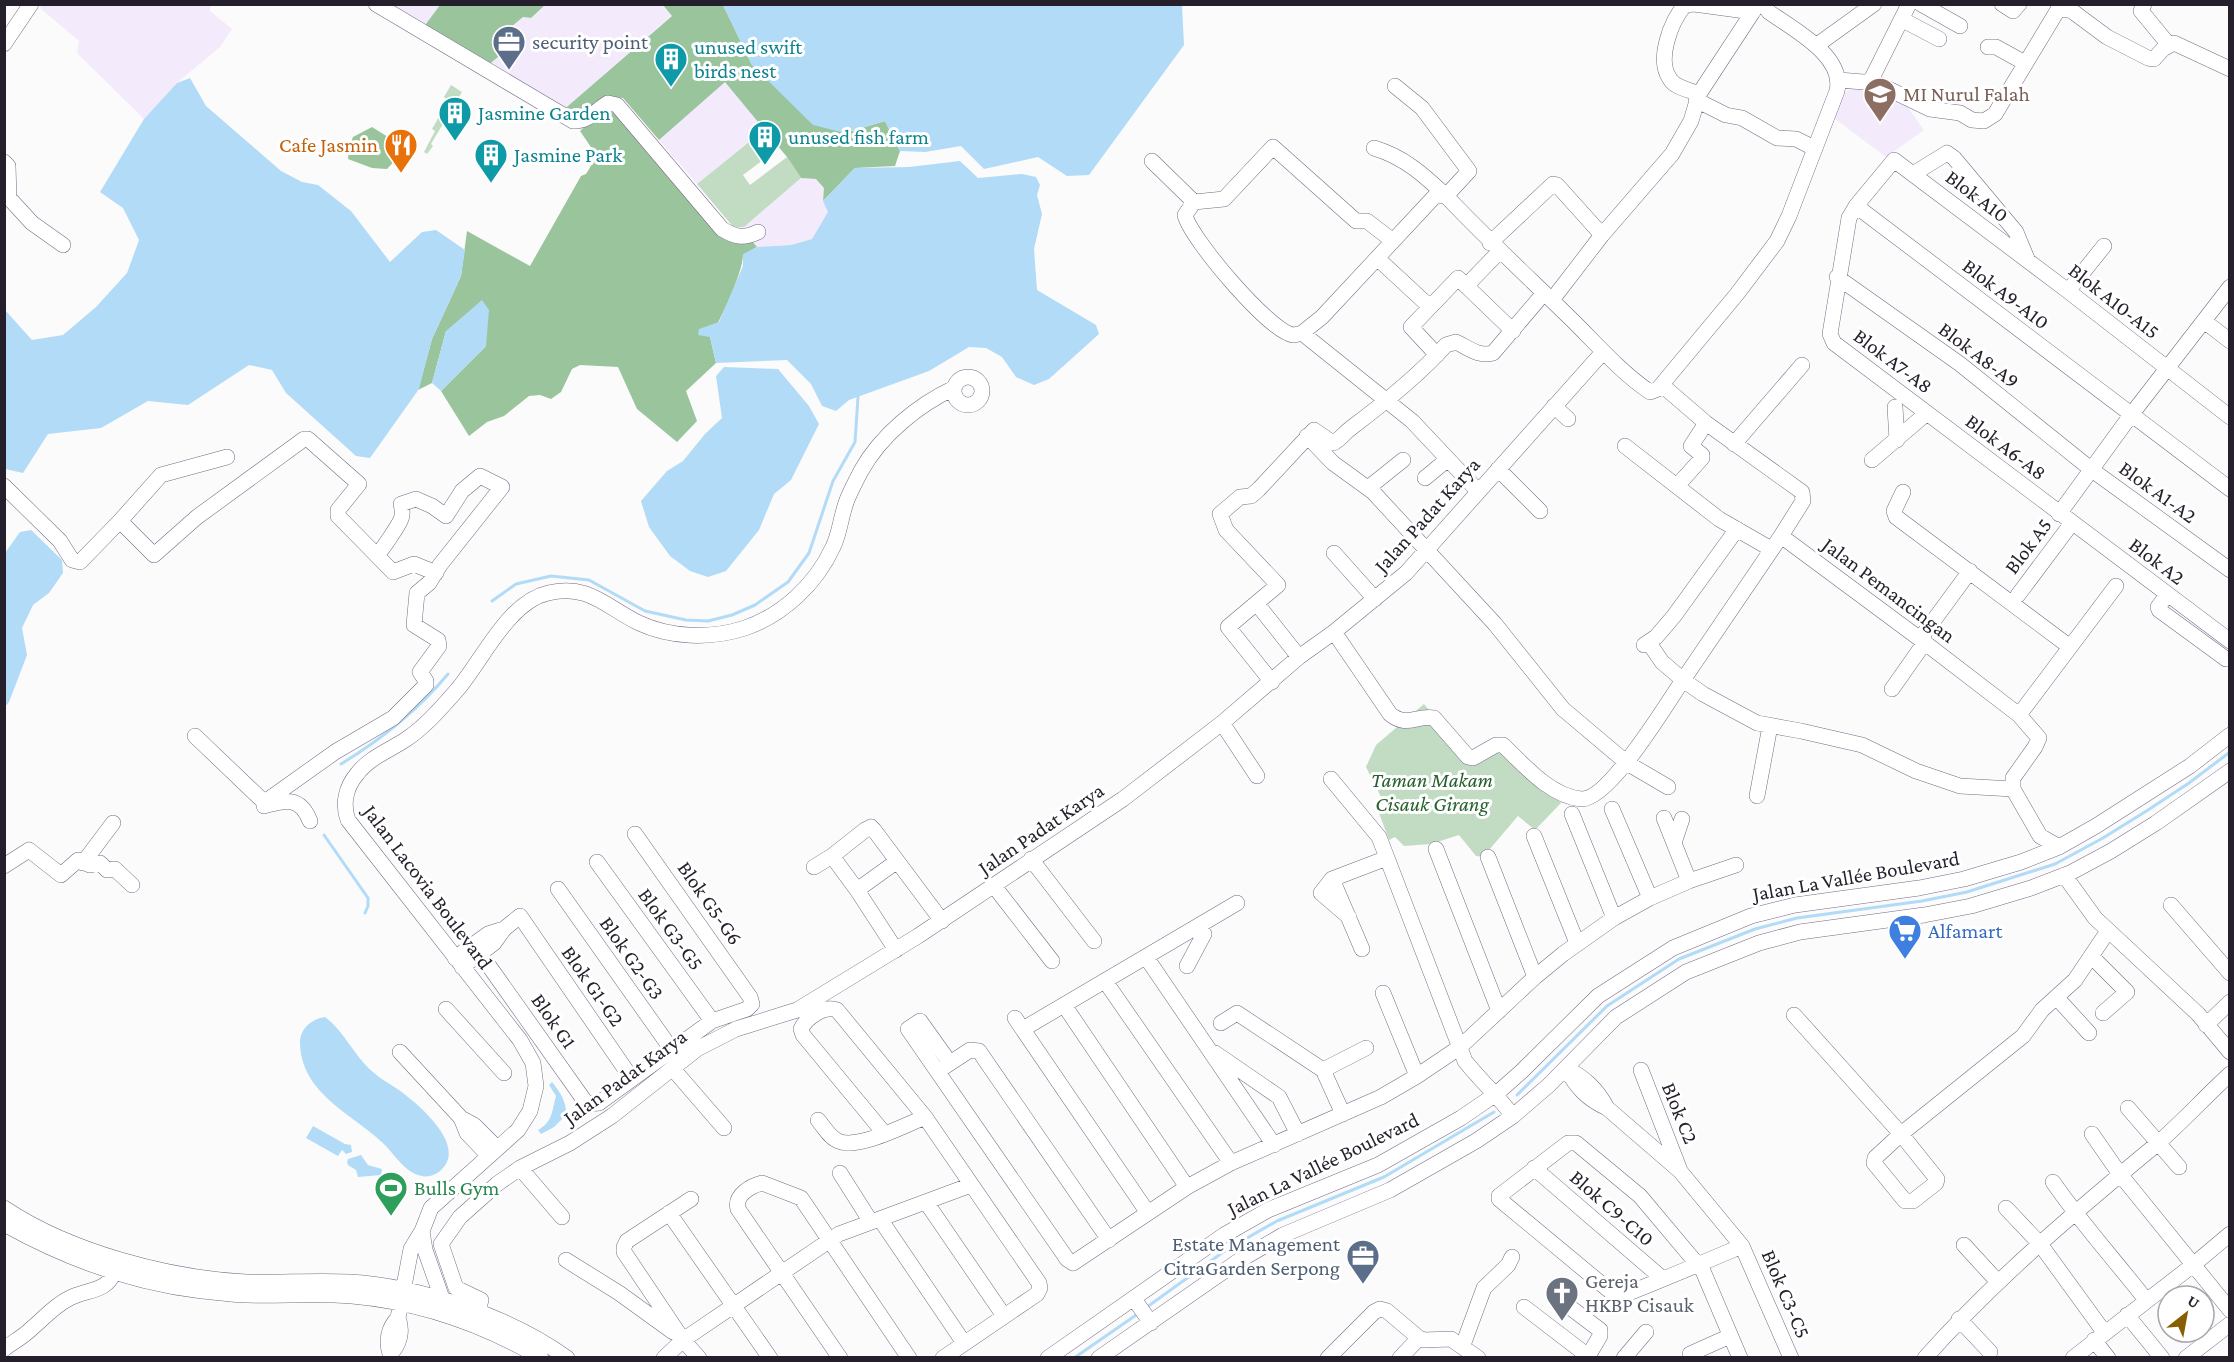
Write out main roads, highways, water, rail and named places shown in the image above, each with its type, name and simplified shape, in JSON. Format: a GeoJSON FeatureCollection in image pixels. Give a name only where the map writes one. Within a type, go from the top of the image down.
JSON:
{"type":"FeatureCollection","features":[{"type":"Feature","properties":{"kind":"water"},"geometry":{"type":"Polygon","coordinates":[[[723,5],[1182,5],[1184,45],[1089,175],[1067,176],[1038,157],[984,169],[961,146],[925,152],[900,151],[885,121],[845,133],[813,125],[752,65],[723,5]]]}},
{"type":"Feature","properties":{"kind":"water"},"geometry":{"type":"Polygon","coordinates":[[[190,78],[206,106],[281,171],[302,182],[318,185],[351,211],[390,262],[422,232],[436,230],[465,250],[461,276],[432,339],[419,389],[370,458],[356,456],[286,393],[272,370],[249,365],[188,405],[148,401],[101,428],[48,434],[23,473],[5,469],[5,310],[32,340],[63,335],[96,307],[127,273],[139,240],[123,208],[100,192],[144,119],[177,83],[190,78]]]}},
{"type":"Feature","properties":{"kind":"water"},"geometry":{"type":"Polygon","coordinates":[[[960,161],[978,178],[1022,174],[1036,177],[1040,185],[1037,195],[1042,214],[1034,249],[1037,290],[1096,325],[1099,334],[1049,379],[1034,385],[1016,377],[1002,357],[986,348],[969,347],[929,371],[849,400],[836,411],[822,406],[811,384],[787,360],[716,363],[710,337],[698,335],[699,329],[719,322],[743,266],[743,254],[757,247],[791,245],[812,239],[828,212],[823,201],[855,168],[909,167],[960,161]]]}},
{"type":"Feature","properties":{"kind":"water"},"geometry":{"type":"Polygon","coordinates":[[[482,300],[489,310],[486,346],[441,391],[432,383],[446,331],[482,300]]]}},
{"type":"Feature","properties":{"kind":"water"},"geometry":{"type":"Polygon","coordinates":[[[724,367],[778,369],[809,406],[819,424],[791,480],[774,494],[759,530],[726,571],[708,577],[690,571],[670,556],[649,527],[641,501],[667,471],[683,461],[705,434],[722,418],[716,376],[724,367]]]}},
{"type":"Feature","properties":{"kind":"water"},"geometry":{"type":"Polygon","coordinates":[[[31,530],[62,560],[63,573],[49,593],[33,605],[22,628],[27,655],[5,707],[5,553],[20,532],[31,530]]]}},
{"type":"Feature","properties":{"kind":"water"},"geometry":{"type":"Polygon","coordinates":[[[325,1017],[366,1066],[411,1099],[438,1127],[445,1138],[448,1159],[438,1172],[424,1176],[410,1171],[372,1133],[331,1101],[309,1076],[303,1061],[300,1043],[302,1033],[308,1025],[325,1017]]]}},
{"type":"Feature","properties":{"kind":"water"},"geometry":{"type":"Polygon","coordinates":[[[552,1082],[564,1101],[566,1115],[554,1127],[541,1134],[538,1130],[547,1123],[553,1111],[556,1096],[549,1085],[552,1082]]]}},
{"type":"Feature","properties":{"kind":"water"},"geometry":{"type":"Polygon","coordinates":[[[313,1126],[351,1145],[352,1152],[346,1154],[342,1150],[338,1156],[306,1138],[313,1126]]]}},
{"type":"Feature","properties":{"kind":"water"},"geometry":{"type":"Polygon","coordinates":[[[361,1155],[368,1165],[382,1169],[381,1175],[358,1177],[356,1170],[347,1162],[348,1159],[361,1155]]]}},
{"type":"Feature","properties":{"kind":"waterway"},"geometry":{"type":"LineString","coordinates":[[492,601],[516,584],[551,576],[589,580],[645,611],[686,620],[708,621],[732,615],[755,605],[788,582],[809,553],[833,481],[855,442],[858,397]]}},
{"type":"Feature","properties":{"kind":"waterway"},"geometry":{"type":"LineString","coordinates":[[341,764],[398,724],[448,674]]}},
{"type":"Feature","properties":{"kind":"waterway"},"geometry":{"type":"LineString","coordinates":[[1517,1095],[1607,1006],[1679,959],[1755,929],[1797,918],[1922,901],[1967,892],[2055,864],[2148,810],[2230,752]]}},
{"type":"Feature","properties":{"kind":"waterway"},"geometry":{"type":"LineString","coordinates":[[324,835],[368,898],[365,913]]}},
{"type":"Feature","properties":{"kind":"waterway"},"geometry":{"type":"LineString","coordinates":[[1147,1307],[1226,1250],[1277,1221],[1384,1177],[1494,1112]]}},
{"type":"Feature","properties":{"kind":"waterway"},"geometry":{"type":"LineString","coordinates":[[1074,1358],[1139,1313]]}},
{"type":"Feature","properties":{"kind":"place","name":"security point"},"geometry":{"type":"Point","coordinates":[509,71]}},
{"type":"Feature","properties":{"kind":"place","name":"unused swift birds nest"},"geometry":{"type":"Point","coordinates":[671,88]}},
{"type":"Feature","properties":{"kind":"place","name":"MI Nurul Falah"},"geometry":{"type":"Point","coordinates":[1880,123]}},
{"type":"Feature","properties":{"kind":"place","name":"Jasmine Garden"},"geometry":{"type":"Point","coordinates":[455,142]}},
{"type":"Feature","properties":{"kind":"place","name":"unused fish farm"},"geometry":{"type":"Point","coordinates":[765,166]}},
{"type":"Feature","properties":{"kind":"place","name":"Cafe Jasmin"},"geometry":{"type":"Point","coordinates":[401,174]}},
{"type":"Feature","properties":{"kind":"place","name":"Jasmine Park"},"geometry":{"type":"Point","coordinates":[491,184]}},
{"type":"Feature","properties":{"kind":"place","name":"Alfamart"},"geometry":{"type":"Point","coordinates":[1905,960]}},
{"type":"Feature","properties":{"kind":"place","name":"Bulls Gym"},"geometry":{"type":"Point","coordinates":[391,1217]}},
{"type":"Feature","properties":{"kind":"place","name":"Estate Management CitraGarden Serpong"},"geometry":{"type":"Point","coordinates":[1363,1285]}},
{"type":"Feature","properties":{"kind":"place","name":"Gereja HKBP Cisauk"},"geometry":{"type":"Point","coordinates":[1562,1322]}},
{"type":"Feature","properties":{"kind":"park label","name":"Taman Makam Cisauk Girang"},"geometry":{"type":"Point","coordinates":[1432,792]}}]}
